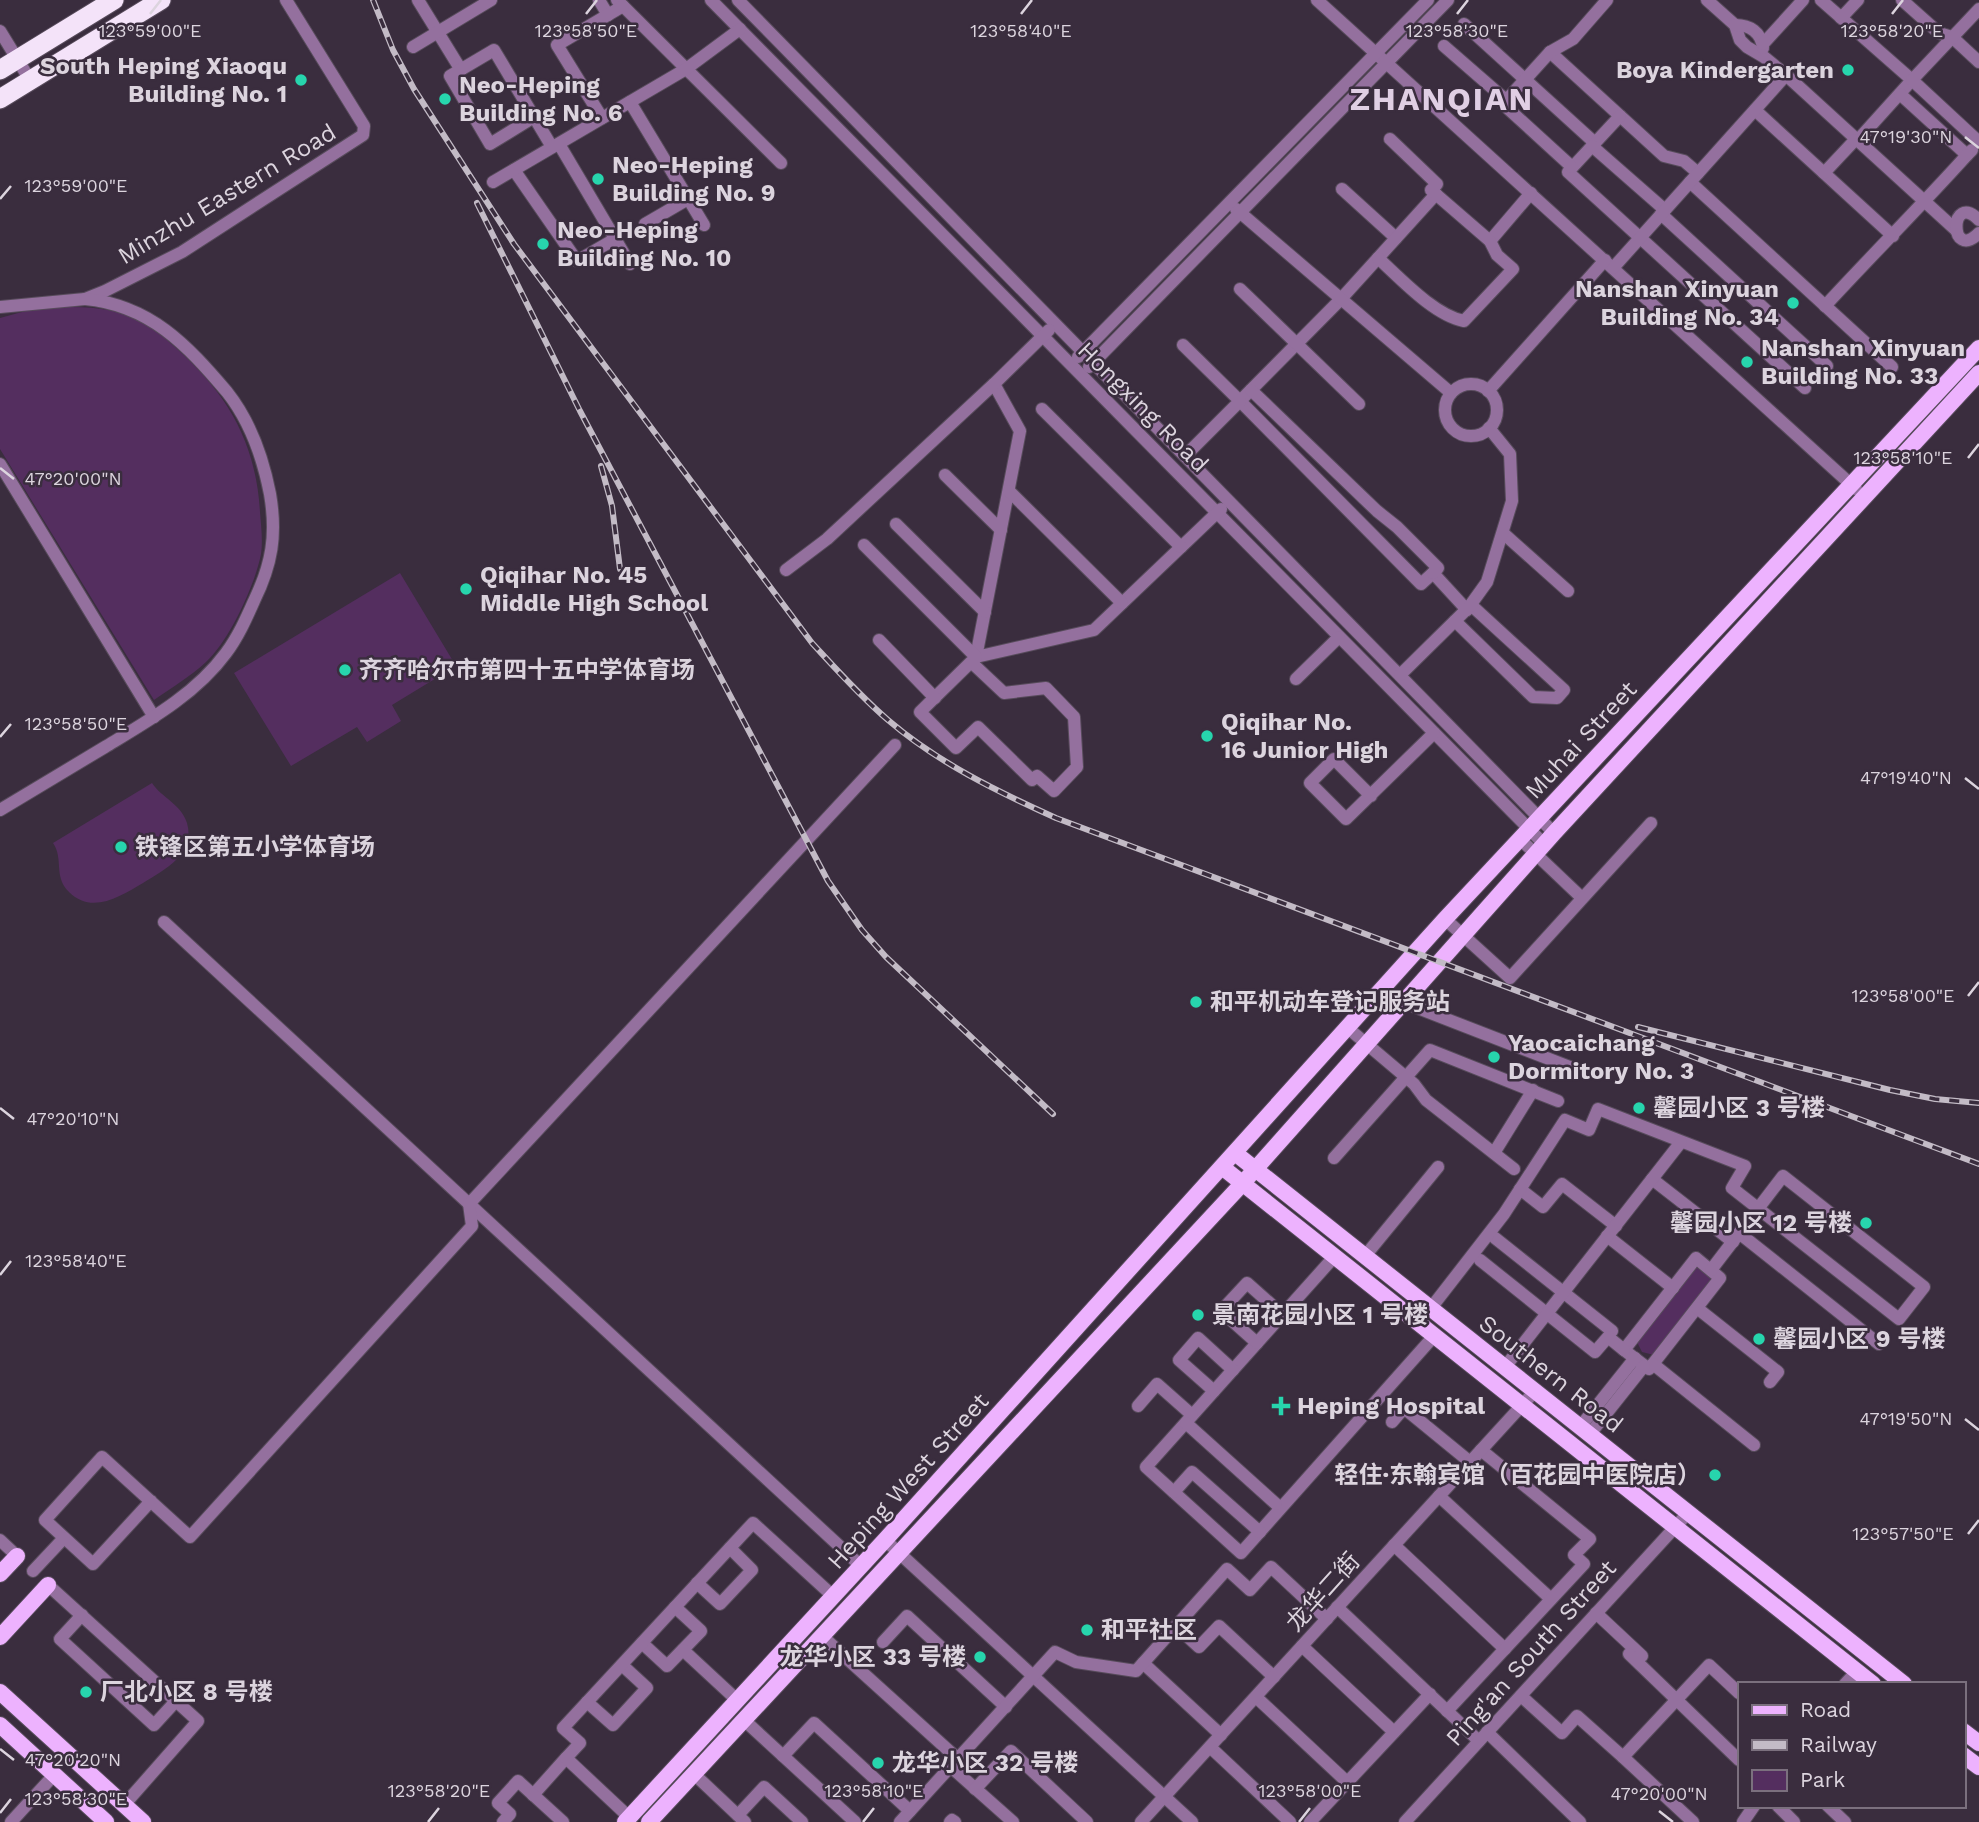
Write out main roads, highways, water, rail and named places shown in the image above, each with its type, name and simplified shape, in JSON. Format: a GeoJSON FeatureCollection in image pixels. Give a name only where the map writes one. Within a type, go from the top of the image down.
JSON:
{"type":"FeatureCollection","features":[{"type":"Feature","properties":{"kind":"highway"},"geometry":{"type":"LineString","coordinates":[[0,70],[114,0]]}},
{"type":"Feature","properties":{"kind":"highway"},"geometry":{"type":"LineString","coordinates":[[0,99],[161,0]]}},
{"type":"Feature","properties":{"kind":"main road","name":"Muhai Street"},"geometry":{"type":"LineString","coordinates":[[1222,1167],[1349,1029],[1445,919],[1979,348]]}},
{"type":"Feature","properties":{"kind":"main road","name":"Muhai Street"},"geometry":{"type":"LineString","coordinates":[[1242,1184],[1544,844],[1979,373]]}},
{"type":"Feature","properties":{"kind":"main road","name":"Southern Road"},"geometry":{"type":"LineString","coordinates":[[1235,1153],[1901,1682]]}},
{"type":"Feature","properties":{"kind":"main road","name":"Southern Road"},"geometry":{"type":"LineString","coordinates":[[1222,1167],[1871,1682]]}},
{"type":"Feature","properties":{"kind":"main road","name":"Heping West Street"},"geometry":{"type":"LineString","coordinates":[[627,1820],[886,1540],[1222,1167]]}},
{"type":"Feature","properties":{"kind":"main road","name":"Heping West Street"},"geometry":{"type":"LineString","coordinates":[[649,1822],[1242,1184]]}},
{"type":"Feature","properties":{"kind":"main road"},"geometry":{"type":"LineString","coordinates":[[0,1574],[17,1556]]}},
{"type":"Feature","properties":{"kind":"main road"},"geometry":{"type":"LineString","coordinates":[[0,1637],[48,1585]]}},
{"type":"Feature","properties":{"kind":"main road"},"geometry":{"type":"LineString","coordinates":[[0,1692],[143,1822]]}},
{"type":"Feature","properties":{"kind":"main road"},"geometry":{"type":"LineString","coordinates":[[0,1725],[106,1822]]}},
{"type":"Feature","properties":{"kind":"railway"},"geometry":{"type":"LineString","coordinates":[[373,0],[393,50],[414,89],[514,244],[812,643],[868,702],[926,749],[968,775],[1056,818],[1979,1164]]}},
{"type":"Feature","properties":{"kind":"railway"},"geometry":{"type":"LineString","coordinates":[[477,203],[580,411],[828,881],[862,930],[886,957],[1053,1114]]}},
{"type":"Feature","properties":{"kind":"railway"},"geometry":{"type":"LineString","coordinates":[[601,466],[612,506],[620,569]]}},
{"type":"Feature","properties":{"kind":"railway"},"geometry":{"type":"LineString","coordinates":[[1638,1027],[1890,1090],[1935,1099],[1979,1103]]}},
{"type":"Feature","properties":{"kind":"place","name":"Boya Kindergarten"},"geometry":{"type":"Point","coordinates":[1848,70]}},
{"type":"Feature","properties":{"kind":"place","name":"South Heping Xiaoqu Building No. 1"},"geometry":{"type":"Point","coordinates":[301,80]}},
{"type":"Feature","properties":{"kind":"place","name":"Neo-Heping Building No. 6"},"geometry":{"type":"Point","coordinates":[445,99]}},
{"type":"Feature","properties":{"kind":"place","name":"Neo-Heping Building No. 9"},"geometry":{"type":"Point","coordinates":[598,179]}},
{"type":"Feature","properties":{"kind":"place","name":"Neo-Heping Building No. 10"},"geometry":{"type":"Point","coordinates":[543,244]}},
{"type":"Feature","properties":{"kind":"place","name":"Nanshan Xinyuan Building No. 34"},"geometry":{"type":"Point","coordinates":[1793,303]}},
{"type":"Feature","properties":{"kind":"place","name":"Nanshan Xinyuan Building No. 33"},"geometry":{"type":"Point","coordinates":[1747,362]}},
{"type":"Feature","properties":{"kind":"place","name":"Qiqihar No. 45 Middle High School"},"geometry":{"type":"Point","coordinates":[466,589]}},
{"type":"Feature","properties":{"kind":"place","name":"齐齐哈尔市第四十五中学体育场"},"geometry":{"type":"Point","coordinates":[345,670]}},
{"type":"Feature","properties":{"kind":"place","name":"Qiqihar No. 16 Junior High"},"geometry":{"type":"Point","coordinates":[1207,736]}},
{"type":"Feature","properties":{"kind":"place","name":"铁锋区第五小学体育场"},"geometry":{"type":"Point","coordinates":[121,847]}},
{"type":"Feature","properties":{"kind":"place","name":"和平机动车登记服务站"},"geometry":{"type":"Point","coordinates":[1196,1002]}},
{"type":"Feature","properties":{"kind":"place","name":"Yaocaichang Dormitory No. 3"},"geometry":{"type":"Point","coordinates":[1494,1057]}},
{"type":"Feature","properties":{"kind":"place","name":"馨园小区 3 号楼"},"geometry":{"type":"Point","coordinates":[1639,1108]}},
{"type":"Feature","properties":{"kind":"place","name":"馨园小区 12 号楼"},"geometry":{"type":"Point","coordinates":[1866,1223]}},
{"type":"Feature","properties":{"kind":"place","name":"景南花园小区 1 号楼"},"geometry":{"type":"Point","coordinates":[1198,1315]}},
{"type":"Feature","properties":{"kind":"place","name":"馨园小区 9 号楼"},"geometry":{"type":"Point","coordinates":[1759,1339]}},
{"type":"Feature","properties":{"kind":"place","name":"Heping Hospital"},"geometry":{"type":"Point","coordinates":[1281,1406]}},
{"type":"Feature","properties":{"kind":"place","name":"轻住·东翰宾馆（百花园中医院店）"},"geometry":{"type":"Point","coordinates":[1715,1475]}},
{"type":"Feature","properties":{"kind":"place","name":"和平社区"},"geometry":{"type":"Point","coordinates":[1087,1630]}},
{"type":"Feature","properties":{"kind":"place","name":"龙华小区 33 号楼"},"geometry":{"type":"Point","coordinates":[980,1657]}},
{"type":"Feature","properties":{"kind":"place","name":"厂北小区 8 号楼"},"geometry":{"type":"Point","coordinates":[86,1692]}},
{"type":"Feature","properties":{"kind":"place","name":"龙华小区 32 号楼"},"geometry":{"type":"Point","coordinates":[878,1763]}},
{"type":"Feature","properties":{"kind":"district","name":"ZHANQIAN"},"geometry":{"type":"Point","coordinates":[1442,99]}}]}
